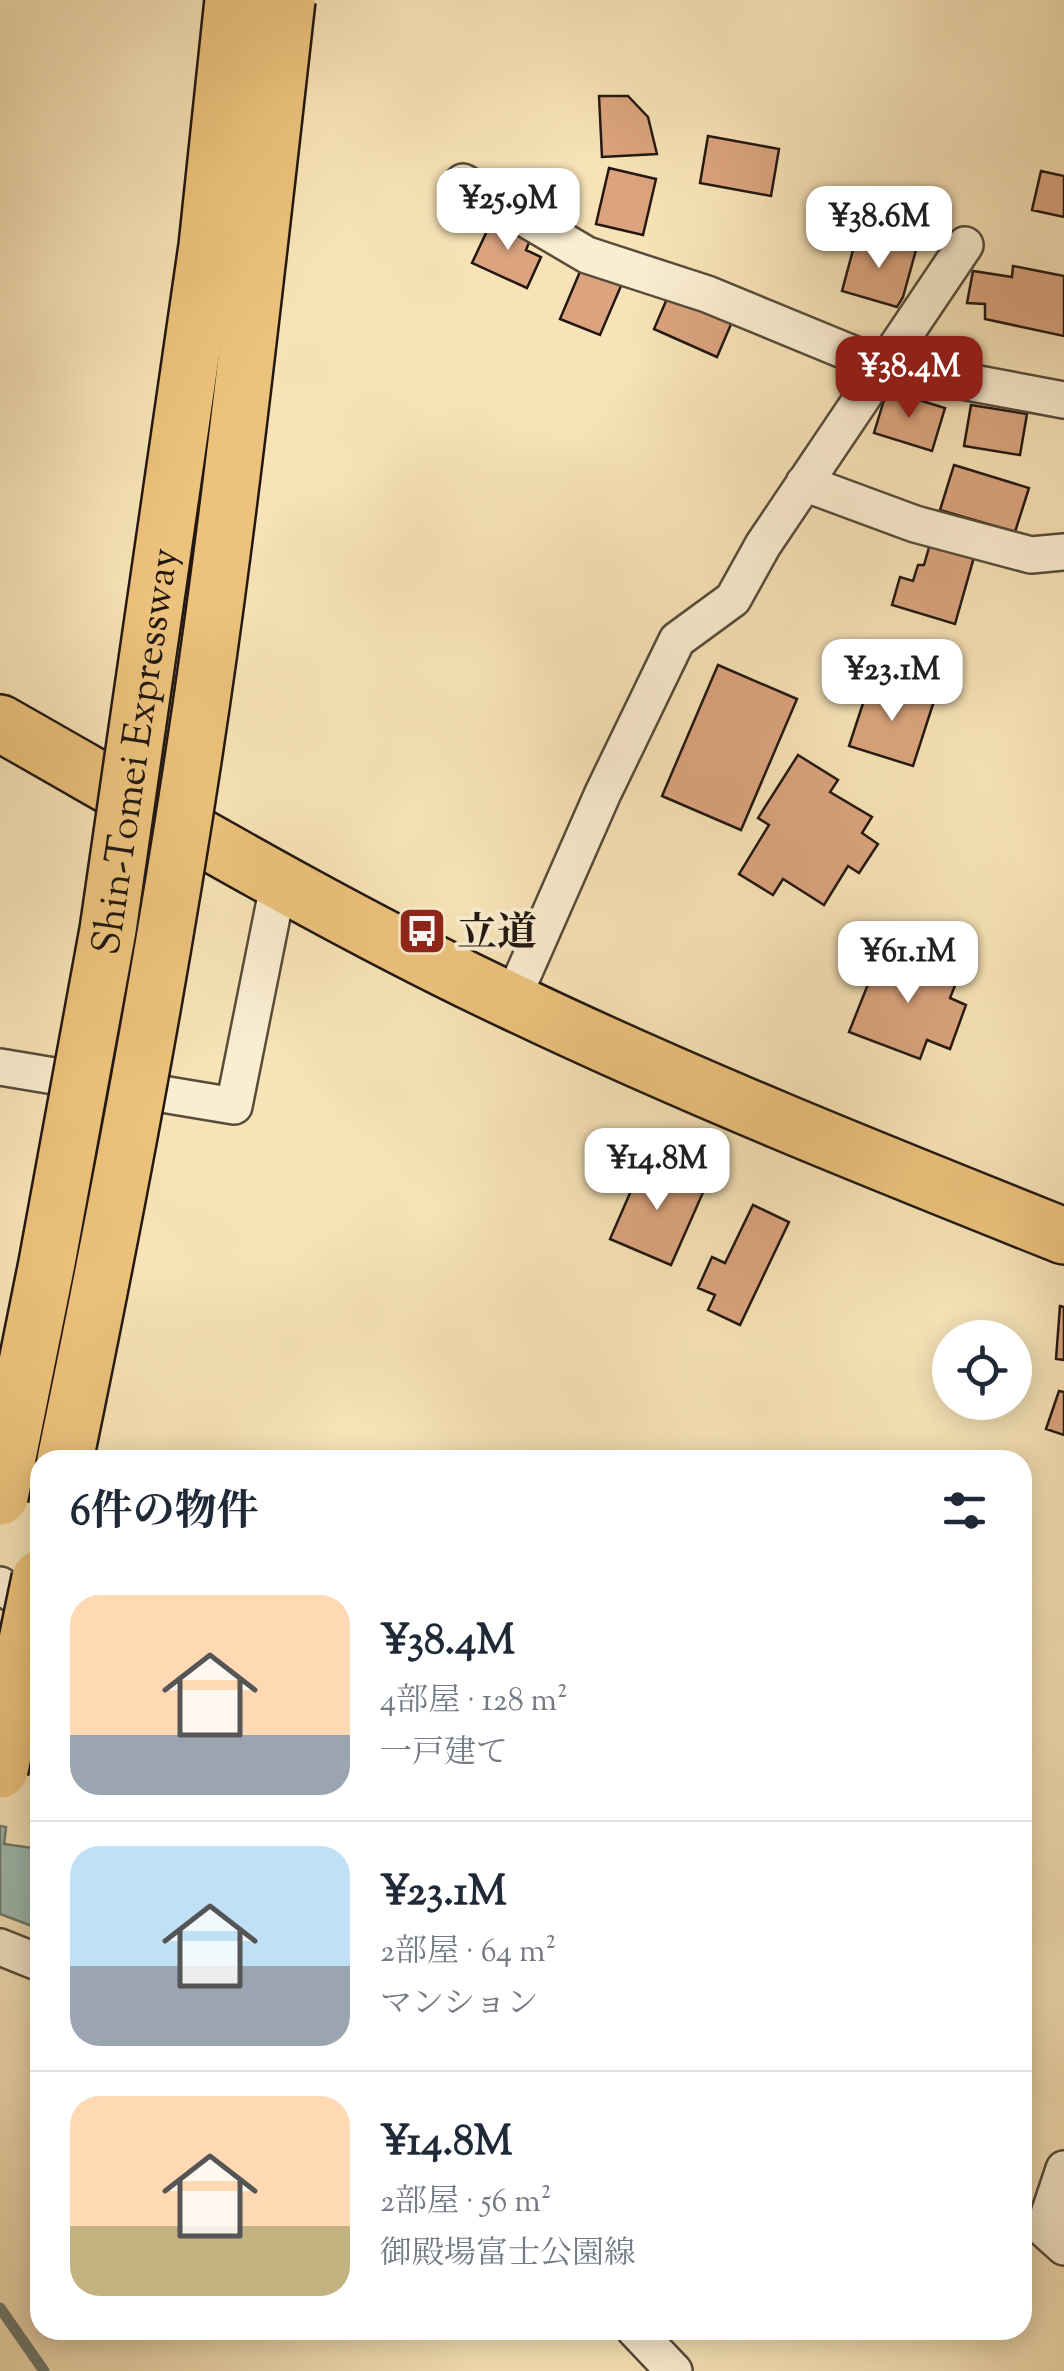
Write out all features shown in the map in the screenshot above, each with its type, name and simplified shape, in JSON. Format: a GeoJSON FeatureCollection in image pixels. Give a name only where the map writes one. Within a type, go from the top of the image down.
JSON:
{"type":"FeatureCollection","features":[{"type":"Feature","properties":{"kind":"main road","name":"Shin-Tomei Expressway"},"geometry":{"type":"LineString","coordinates":[[0,1498],[48,1263],[108,930],[207,246],[232,0]]}},
{"type":"Feature","properties":{"kind":"main road","name":"Shin-Tomei Expressway"},"geometry":{"type":"LineString","coordinates":[[66,1450],[103,1275],[163,941],[219,576],[287,0]]}},
{"type":"Feature","properties":{"kind":"main road"},"geometry":{"type":"LineString","coordinates":[[0,723],[279,881],[511,1002],[783,1124],[1064,1236]]}},
{"type":"Feature","properties":{"kind":"main road"},"geometry":{"type":"LineString","coordinates":[[0,1770],[30,1626]]}},
{"type":"Feature","properties":{"kind":"street"},"geometry":{"type":"LineString","coordinates":[[463,182],[587,255],[706,294],[882,366],[1064,400]]}},
{"type":"Feature","properties":{"kind":"street"},"geometry":{"type":"LineString","coordinates":[[511,1002],[603,793],[677,640],[733,598],[762,545],[966,245]]}},
{"type":"Feature","properties":{"kind":"street"},"geometry":{"type":"LineString","coordinates":[[804,483],[914,524],[1031,555],[1064,552]]}},
{"type":"Feature","properties":{"kind":"street"},"geometry":{"type":"LineString","coordinates":[[0,1068],[234,1106],[279,881]]}},
{"type":"Feature","properties":{"kind":"street"},"geometry":{"type":"LineString","coordinates":[[0,1585],[30,1607]]}},
{"type":"Feature","properties":{"kind":"street"},"geometry":{"type":"LineString","coordinates":[[0,1948],[30,1959]]}},
{"type":"Feature","properties":{"kind":"street"},"geometry":{"type":"LineString","coordinates":[[1044,2233],[1064,2169]]}},
{"type":"Feature","properties":{"kind":"street"},"geometry":{"type":"LineString","coordinates":[[645,2340],[674,2371]]}},
{"type":"Feature","properties":{"kind":"water"},"geometry":{"type":"Polygon","coordinates":[[[0,1826],[6,1827],[4,1844],[30,1848],[30,1925],[0,1914],[0,1826]]]}},
{"type":"Feature","properties":{"kind":"building"},"geometry":{"type":"Polygon","coordinates":[[[599,96],[628,96],[648,117],[657,154],[602,157],[599,96]]]}},
{"type":"Feature","properties":{"kind":"building"},"geometry":{"type":"Polygon","coordinates":[[[708,136],[779,149],[771,196],[700,183],[708,136]]]}},
{"type":"Feature","properties":{"kind":"building"},"geometry":{"type":"Polygon","coordinates":[[[609,168],[656,179],[643,235],[596,224],[609,168]]]}},
{"type":"Feature","properties":{"kind":"building"},"geometry":{"type":"Polygon","coordinates":[[[1041,171],[1064,176],[1064,217],[1032,210],[1041,171]]]}},
{"type":"Feature","properties":{"kind":"building"},"geometry":{"type":"Polygon","coordinates":[[[494,216],[533,233],[526,250],[541,257],[527,288],[472,263],[494,216]]]}},
{"type":"Feature","properties":{"kind":"building"},"geometry":{"type":"Polygon","coordinates":[[[857,235],[916,250],[897,307],[842,291],[857,235]]]}},
{"type":"Feature","properties":{"kind":"building"},"geometry":{"type":"Polygon","coordinates":[[[587,255],[627,272],[600,335],[560,319],[587,255]]]}},
{"type":"Feature","properties":{"kind":"building"},"geometry":{"type":"Polygon","coordinates":[[[1013,266],[1064,276],[1064,336],[985,319],[985,304],[967,303],[973,271],[1012,277],[1013,266]]]}},
{"type":"Feature","properties":{"kind":"building"},"geometry":{"type":"Polygon","coordinates":[[[669,294],[732,322],[717,357],[654,329],[669,294]]]}},
{"type":"Feature","properties":{"kind":"building"},"geometry":{"type":"Polygon","coordinates":[[[887,390],[945,408],[932,451],[874,433],[887,390]]]}},
{"type":"Feature","properties":{"kind":"building"},"geometry":{"type":"Polygon","coordinates":[[[971,405],[1027,414],[1020,455],[964,446],[971,405]]]}},
{"type":"Feature","properties":{"kind":"building"},"geometry":{"type":"Polygon","coordinates":[[[954,465],[1029,488],[1015,532],[940,510],[954,465]]]}},
{"type":"Feature","properties":{"kind":"building"},"geometry":{"type":"Polygon","coordinates":[[[930,544],[974,557],[955,624],[892,605],[900,577],[913,581],[918,565],[924,565],[930,544]]]}},
{"type":"Feature","properties":{"kind":"building"},"geometry":{"type":"Polygon","coordinates":[[[718,665],[797,699],[741,830],[662,796],[718,665]]]}},
{"type":"Feature","properties":{"kind":"building"},"geometry":{"type":"Polygon","coordinates":[[[870,682],[934,701],[913,766],[849,746],[870,682]]]}},
{"type":"Feature","properties":{"kind":"building"},"geometry":{"type":"Polygon","coordinates":[[[798,755],[838,780],[830,792],[872,817],[862,833],[878,844],[859,873],[848,866],[824,905],[783,879],[773,895],[739,874],[769,825],[758,818],[798,755]]]}},
{"type":"Feature","properties":{"kind":"building"},"geometry":{"type":"Polygon","coordinates":[[[882,949],[958,978],[950,998],[966,1005],[950,1049],[927,1040],[920,1059],[849,1032],[882,949]]]}},
{"type":"Feature","properties":{"kind":"building"},"geometry":{"type":"Polygon","coordinates":[[[644,1161],[705,1188],[671,1265],[610,1239],[644,1161]]]}},
{"type":"Feature","properties":{"kind":"building"},"geometry":{"type":"Polygon","coordinates":[[[753,1205],[789,1222],[740,1325],[708,1310],[715,1295],[698,1288],[712,1257],[725,1263],[753,1205]]]}},
{"type":"Feature","properties":{"kind":"building"},"geometry":{"type":"Polygon","coordinates":[[[1060,1306],[1064,1307],[1064,1360],[1056,1359],[1060,1306]]]}},
{"type":"Feature","properties":{"kind":"building"},"geometry":{"type":"Polygon","coordinates":[[[1059,1391],[1064,1392],[1064,1435],[1046,1429],[1059,1391]]]}},
{"type":"Feature","properties":{"kind":"waterway"},"geometry":{"type":"LineString","coordinates":[[0,2308],[44,2371]]}},
{"type":"Feature","properties":{"kind":"place","name":"立道"},"geometry":{"type":"Point","coordinates":[422,931]}}]}
